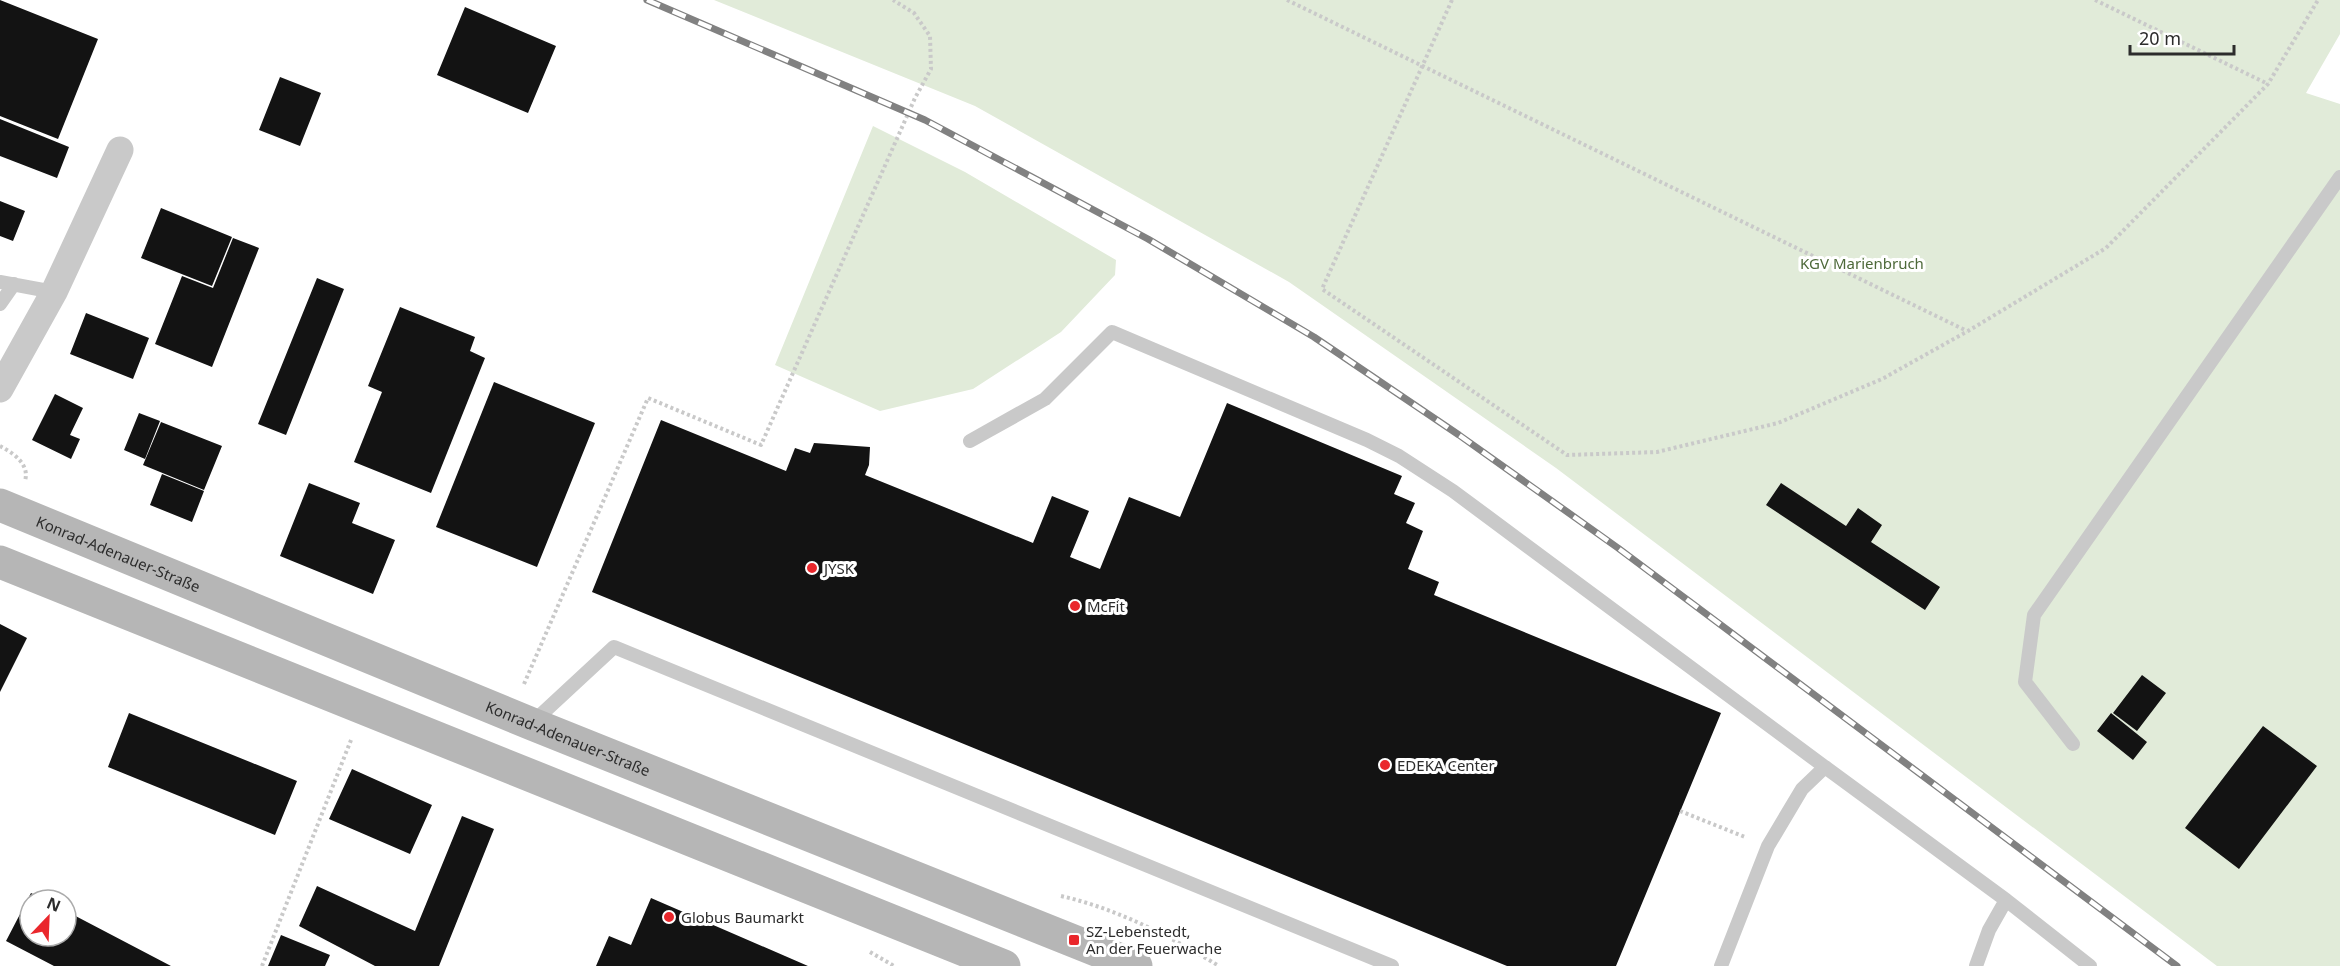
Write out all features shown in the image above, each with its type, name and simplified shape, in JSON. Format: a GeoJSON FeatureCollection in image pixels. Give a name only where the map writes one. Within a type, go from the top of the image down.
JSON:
{"type":"FeatureCollection","features":[{"type":"Feature","properties":{"kind":"street"},"geometry":{"type":"LineString","coordinates":[[0,389],[54,292],[120,150]]}},
{"type":"Feature","properties":{"kind":"street","name":"Konrad-Adenauer-Straße"},"geometry":{"type":"LineString","coordinates":[[0,505],[532,724],[1136,966]]}},
{"type":"Feature","properties":{"kind":"street"},"geometry":{"type":"LineString","coordinates":[[0,562],[1004,966]]}},
{"type":"Feature","properties":{"kind":"lane"},"geometry":{"type":"LineString","coordinates":[[2073,744],[2025,682],[2034,615],[2340,177]]}},
{"type":"Feature","properties":{"kind":"lane"},"geometry":{"type":"LineString","coordinates":[[0,303],[7,283],[54,292]]}},
{"type":"Feature","properties":{"kind":"lane"},"geometry":{"type":"LineString","coordinates":[[970,441],[1045,399],[1112,332],[1399,456],[1453,491],[2006,900],[2091,966]]}},
{"type":"Feature","properties":{"kind":"lane"},"geometry":{"type":"LineString","coordinates":[[532,724],[614,647],[1392,966]]}},
{"type":"Feature","properties":{"kind":"lane"},"geometry":{"type":"LineString","coordinates":[[1721,966],[1768,846],[1802,789],[1825,767]]}},
{"type":"Feature","properties":{"kind":"lane"},"geometry":{"type":"LineString","coordinates":[[1976,966],[1989,930],[2006,900]]}},
{"type":"Feature","properties":{"kind":"path"},"geometry":{"type":"LineString","coordinates":[[524,685],[648,398],[761,445],[915,98],[931,69],[930,36],[914,13],[893,0]]}},
{"type":"Feature","properties":{"kind":"path"},"geometry":{"type":"LineString","coordinates":[[1287,0],[1968,331]]}},
{"type":"Feature","properties":{"kind":"path"},"geometry":{"type":"LineString","coordinates":[[1452,0],[1421,64],[1322,289],[1567,455],[1657,452],[1778,423],[1882,378],[1968,331],[2106,248],[2268,84],[2318,0]]}},
{"type":"Feature","properties":{"kind":"path"},"geometry":{"type":"LineString","coordinates":[[2095,0],[2268,84]]}},
{"type":"Feature","properties":{"kind":"path"},"geometry":{"type":"LineString","coordinates":[[0,446],[14,454],[24,465],[27,477]]}},
{"type":"Feature","properties":{"kind":"path"},"geometry":{"type":"LineString","coordinates":[[262,966],[352,737]]}},
{"type":"Feature","properties":{"kind":"path"},"geometry":{"type":"LineString","coordinates":[[1680,811],[1768,846]]}},
{"type":"Feature","properties":{"kind":"green space","name":"KGV Marienbruch"},"geometry":{"type":"Polygon","coordinates":[[[714,0],[2340,0],[2340,34],[2306,93],[2340,104],[2340,966],[2217,966],[1556,468],[1289,282],[975,106],[714,0]]]}},
{"type":"Feature","properties":{"kind":"green space"},"geometry":{"type":"Polygon","coordinates":[[[873,126],[965,172],[1116,260],[1115,275],[1061,332],[973,389],[880,411],[775,365],[873,126]]]}},
{"type":"Feature","properties":{"kind":"building"},"geometry":{"type":"Polygon","coordinates":[[[0,0],[98,39],[58,139],[0,116],[0,0]]]}},
{"type":"Feature","properties":{"kind":"building"},"geometry":{"type":"Polygon","coordinates":[[[465,7],[556,46],[528,113],[437,75],[465,7]]]}},
{"type":"Feature","properties":{"kind":"building"},"geometry":{"type":"Polygon","coordinates":[[[280,77],[321,93],[300,146],[259,130],[280,77]]]}},
{"type":"Feature","properties":{"kind":"building"},"geometry":{"type":"Polygon","coordinates":[[[0,119],[69,147],[57,178],[0,156],[0,119]]]}},
{"type":"Feature","properties":{"kind":"building"},"geometry":{"type":"Polygon","coordinates":[[[0,201],[25,211],[13,241],[0,236],[0,201]]]}},
{"type":"Feature","properties":{"kind":"building"},"geometry":{"type":"Polygon","coordinates":[[[161,208],[232,237],[212,286],[141,258],[161,208]]]}},
{"type":"Feature","properties":{"kind":"building"},"geometry":{"type":"Polygon","coordinates":[[[233,238],[259,248],[212,367],[155,344],[182,276],[213,288],[233,238]]]}},
{"type":"Feature","properties":{"kind":"building"},"geometry":{"type":"Polygon","coordinates":[[[317,278],[344,289],[286,435],[258,424],[317,278]]]}},
{"type":"Feature","properties":{"kind":"building"},"geometry":{"type":"Polygon","coordinates":[[[400,307],[475,337],[470,351],[485,358],[431,493],[354,462],[382,392],[368,386],[400,307]]]}},
{"type":"Feature","properties":{"kind":"building"},"geometry":{"type":"Polygon","coordinates":[[[86,313],[149,338],[133,379],[70,354],[86,313]]]}},
{"type":"Feature","properties":{"kind":"building"},"geometry":{"type":"Polygon","coordinates":[[[494,382],[595,423],[537,567],[436,527],[494,382]]]}},
{"type":"Feature","properties":{"kind":"building"},"geometry":{"type":"Polygon","coordinates":[[[55,394],[83,408],[70,435],[80,439],[71,459],[32,440],[55,394]]]}},
{"type":"Feature","properties":{"kind":"building"},"geometry":{"type":"Polygon","coordinates":[[[1227,403],[1402,476],[1394,494],[1415,503],[1406,523],[1423,531],[1408,569],[1439,582],[1434,595],[1721,713],[1616,966],[1507,966],[592,592],[661,420],[786,471],[795,448],[810,453],[814,443],[870,447],[869,465],[865,475],[1033,543],[1052,496],[1089,511],[1070,557],[1100,569],[1129,497],[1180,517],[1227,403]]]}},
{"type":"Feature","properties":{"kind":"building"},"geometry":{"type":"Polygon","coordinates":[[[139,413],[160,421],[145,459],[124,450],[139,413]]]}},
{"type":"Feature","properties":{"kind":"building"},"geometry":{"type":"Polygon","coordinates":[[[161,422],[222,446],[204,490],[143,465],[161,422]]]}},
{"type":"Feature","properties":{"kind":"building"},"geometry":{"type":"Polygon","coordinates":[[[162,474],[204,491],[192,522],[150,505],[162,474]]]}},
{"type":"Feature","properties":{"kind":"building"},"geometry":{"type":"Polygon","coordinates":[[[309,483],[360,503],[352,523],[395,540],[373,594],[280,556],[309,483]]]}},
{"type":"Feature","properties":{"kind":"building"},"geometry":{"type":"Polygon","coordinates":[[[1781,483],[1846,526],[1858,508],[1882,525],[1871,542],[1940,587],[1925,610],[1766,505],[1781,483]]]}},
{"type":"Feature","properties":{"kind":"building"},"geometry":{"type":"Polygon","coordinates":[[[0,624],[27,638],[0,692],[0,624]]]}},
{"type":"Feature","properties":{"kind":"building"},"geometry":{"type":"Polygon","coordinates":[[[2142,675],[2166,693],[2137,731],[2113,713],[2142,675]]]}},
{"type":"Feature","properties":{"kind":"building"},"geometry":{"type":"Polygon","coordinates":[[[129,713],[297,781],[275,835],[108,767],[129,713]]]}},
{"type":"Feature","properties":{"kind":"building"},"geometry":{"type":"Polygon","coordinates":[[[2111,713],[2147,742],[2133,760],[2097,731],[2111,713]]]}},
{"type":"Feature","properties":{"kind":"building"},"geometry":{"type":"Polygon","coordinates":[[[2263,726],[2317,766],[2239,869],[2185,828],[2263,726]]]}},
{"type":"Feature","properties":{"kind":"building"},"geometry":{"type":"Polygon","coordinates":[[[352,769],[432,805],[410,854],[329,819],[352,769]]]}},
{"type":"Feature","properties":{"kind":"building"},"geometry":{"type":"Polygon","coordinates":[[[462,816],[494,829],[439,966],[375,966],[299,926],[317,886],[415,931],[462,816]]]}},
{"type":"Feature","properties":{"kind":"building","name":"Globus Baumarkt"},"geometry":{"type":"Polygon","coordinates":[[[651,898],[808,966],[596,966],[609,936],[631,945],[651,898]]]}},
{"type":"Feature","properties":{"kind":"building"},"geometry":{"type":"Polygon","coordinates":[[[78,917],[171,966],[54,966],[19,948],[78,948],[78,917]]]}},
{"type":"Feature","properties":{"kind":"building"},"geometry":{"type":"Polygon","coordinates":[[[18,918],[18,947],[6,941],[18,918]]]}},
{"type":"Feature","properties":{"kind":"building"},"geometry":{"type":"Polygon","coordinates":[[[281,935],[330,955],[325,966],[268,966],[281,935]]]}},
{"type":"Feature","properties":{"kind":"railway"},"geometry":{"type":"LineString","coordinates":[[647,0],[925,120],[1148,239],[1314,337],[1459,435],[1618,548],[2177,966]]}},
{"type":"Feature","properties":{"kind":"place","name":"JYSK"},"geometry":{"type":"Point","coordinates":[812,568]}},
{"type":"Feature","properties":{"kind":"place","name":"McFit"},"geometry":{"type":"Point","coordinates":[1075,606]}},
{"type":"Feature","properties":{"kind":"place","name":"EDEKA Center"},"geometry":{"type":"Point","coordinates":[1385,765]}},
{"type":"Feature","properties":{"kind":"place","name":"Globus Baumarkt"},"geometry":{"type":"Point","coordinates":[669,917]}},
{"type":"Feature","properties":{"kind":"place","name":"SZ-Lebenstedt, An der Feuerwache"},"geometry":{"type":"Point","coordinates":[1074,940]}}]}
